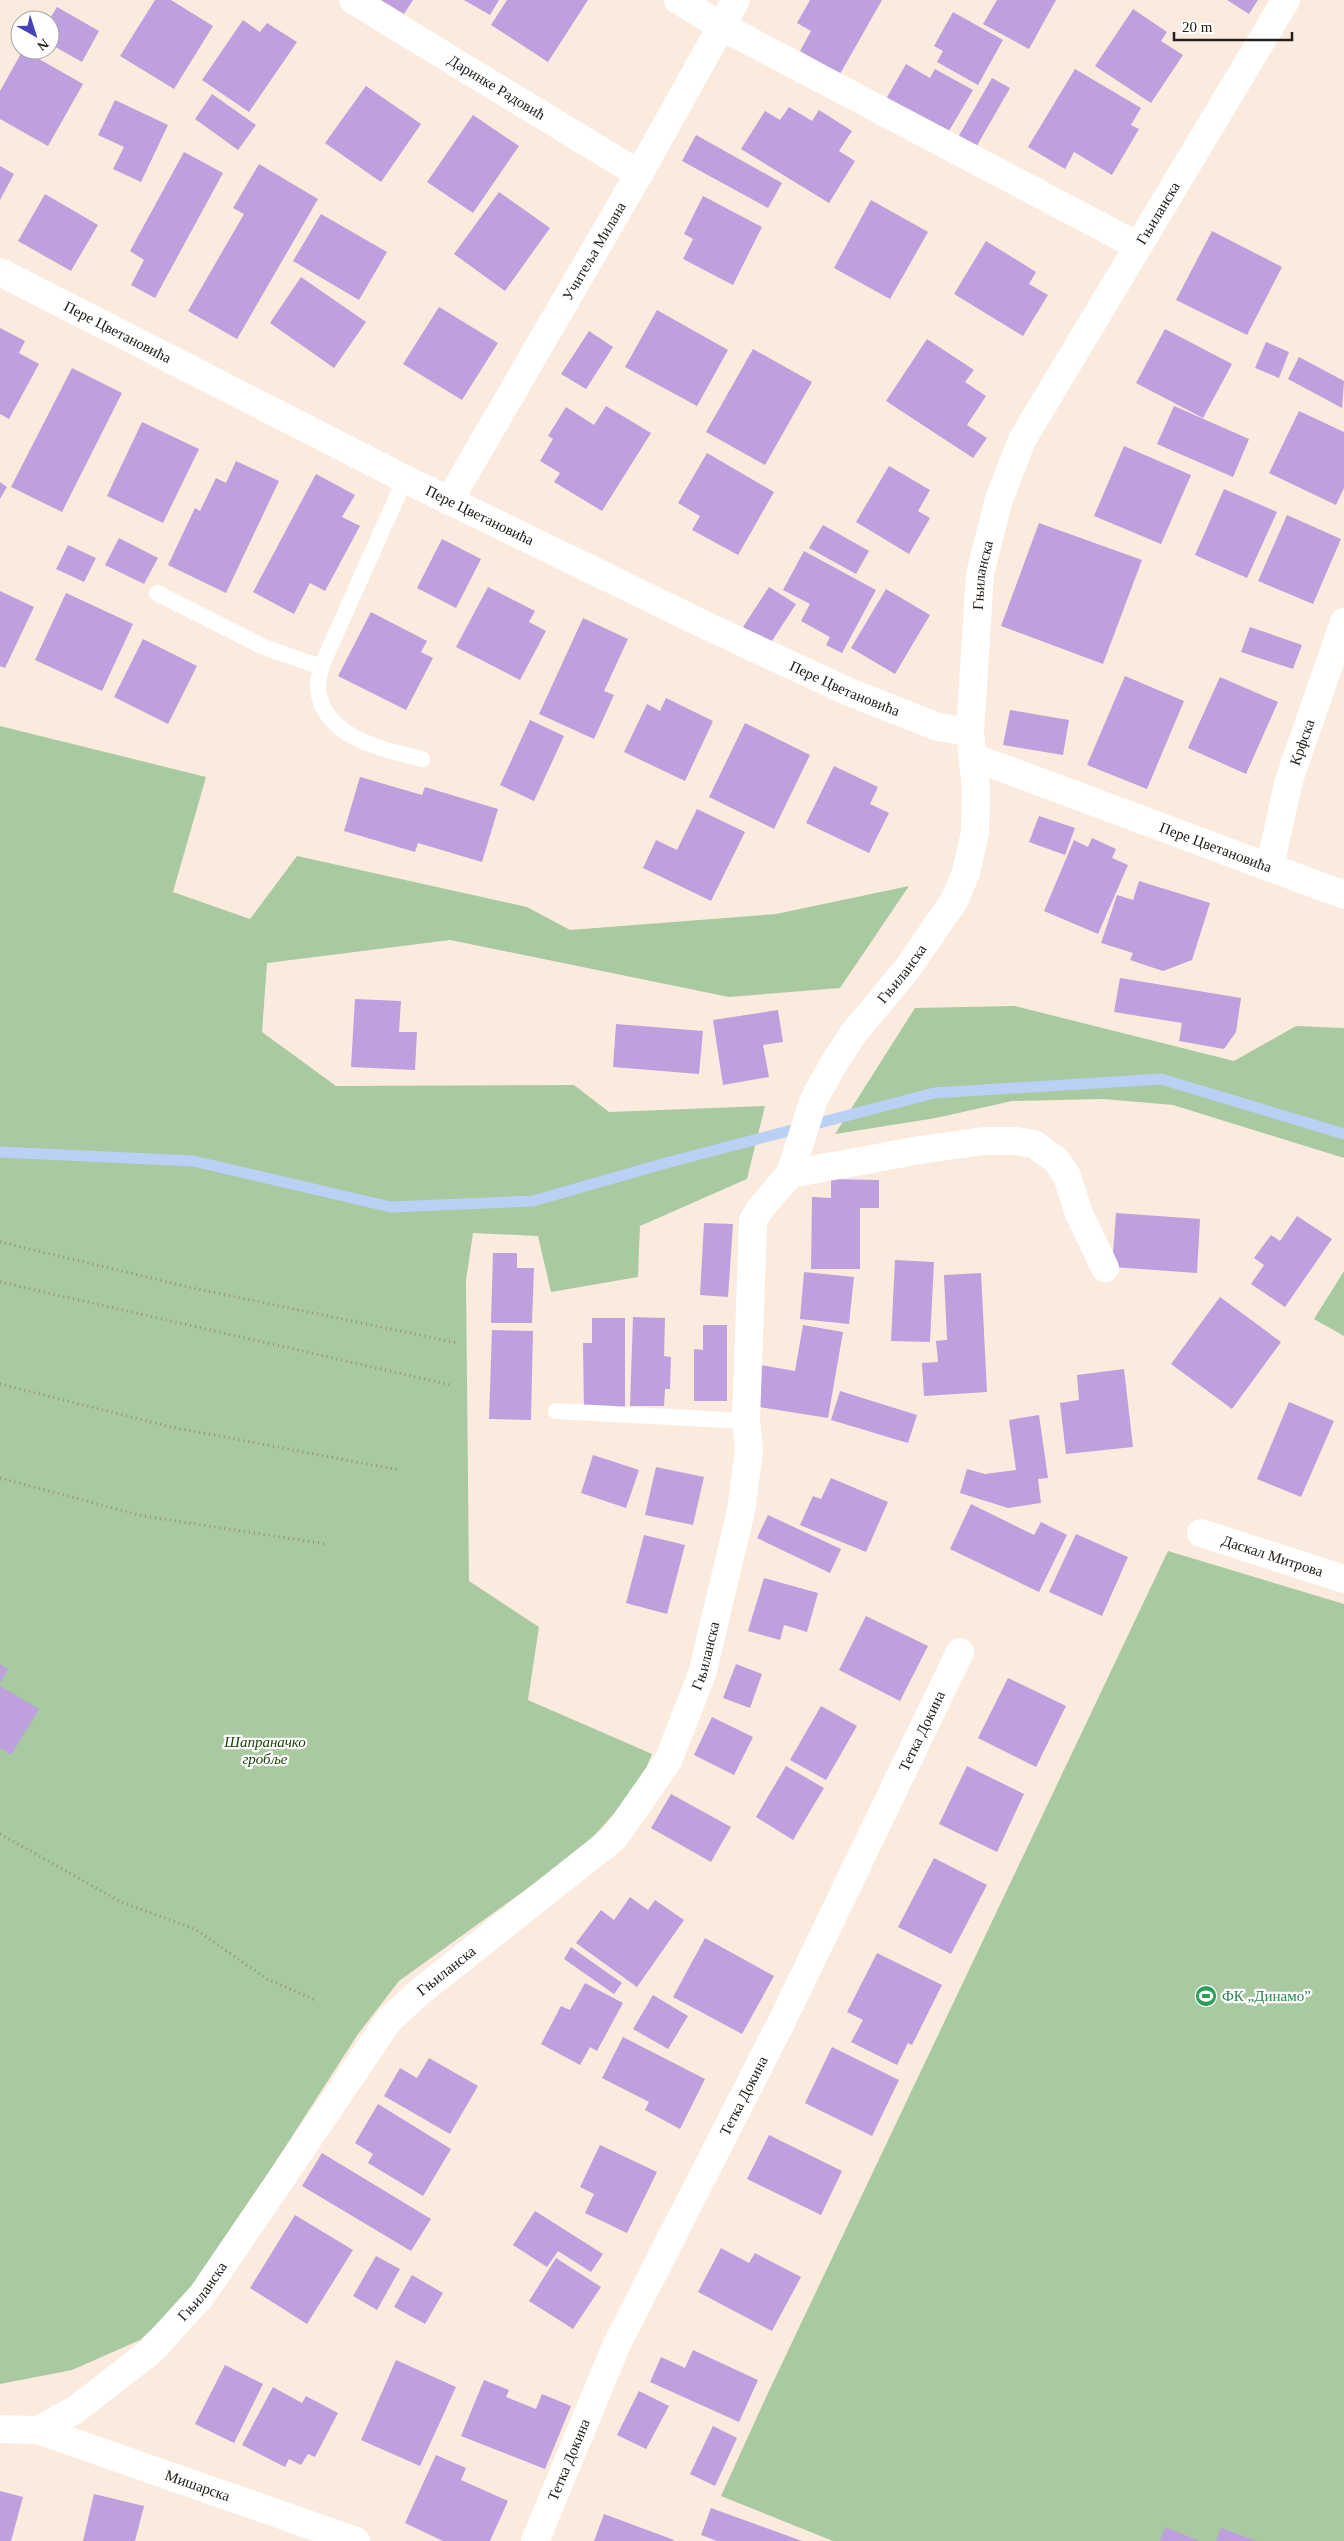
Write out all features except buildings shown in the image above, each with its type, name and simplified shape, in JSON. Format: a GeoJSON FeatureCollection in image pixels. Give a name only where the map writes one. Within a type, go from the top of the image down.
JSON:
{"type":"FeatureCollection","features":[{"type":"Feature","properties":{"kind":"street","name":"Даринке Радовић"},"geometry":{"type":"LineString","coordinates":[[354,0],[639,174]]}},
{"type":"Feature","properties":{"kind":"street"},"geometry":{"type":"LineString","coordinates":[[678,0],[721,26],[1138,246]]}},
{"type":"Feature","properties":{"kind":"street","name":"Учитеља Милана"},"geometry":{"type":"LineString","coordinates":[[449,501],[639,174],[736,0]]}},
{"type":"Feature","properties":{"kind":"street","name":"Гњиланска"},"geometry":{"type":"LineString","coordinates":[[0,2429],[38,2430],[75,2410],[112,2384],[151,2351],[202,2295],[389,2020],[422,1990],[614,1838],[668,1761],[702,1674],[741,1511],[750,1450],[746,1421],[752,1221],[792,1169],[814,1099],[852,1034],[907,969],[954,901],[966,872],[975,832],[971,745],[980,574],[999,498],[1022,440],[1286,0]]}},
{"type":"Feature","properties":{"kind":"street","name":"Пере Цветановића"},"geometry":{"type":"LineString","coordinates":[[0,272],[449,501],[849,692],[938,727],[971,745],[1344,895]]}},
{"type":"Feature","properties":{"kind":"street","name":"Крфска"},"geometry":{"type":"LineString","coordinates":[[1270,866],[1288,780],[1335,642],[1344,622]]}},
{"type":"Feature","properties":{"kind":"street"},"geometry":{"type":"LineString","coordinates":[[792,1169],[978,1142],[1016,1141],[1034,1144],[1056,1160],[1067,1176],[1078,1211],[1105,1268]]}},
{"type":"Feature","properties":{"kind":"street","name":"Даскал Митрова"},"geometry":{"type":"LineString","coordinates":[[1201,1532],[1344,1579]]}},
{"type":"Feature","properties":{"kind":"street","name":"Тетка Докина"},"geometry":{"type":"LineString","coordinates":[[535,2541],[617,2344],[783,2019],[960,1652]]}},
{"type":"Feature","properties":{"kind":"street","name":"Мишарска"},"geometry":{"type":"LineString","coordinates":[[38,2430],[356,2541]]}},
{"type":"Feature","properties":{"kind":"lane"},"geometry":{"type":"LineString","coordinates":[[405,479],[321,667],[318,690],[326,710],[343,730],[374,748],[422,759]]}},
{"type":"Feature","properties":{"kind":"lane"},"geometry":{"type":"LineString","coordinates":[[157,593],[264,647],[321,667]]}},
{"type":"Feature","properties":{"kind":"lane"},"geometry":{"type":"LineString","coordinates":[[556,1411],[746,1421]]}},
{"type":"Feature","properties":{"kind":"path"},"geometry":{"type":"LineString","coordinates":[[0,1242],[197,1290],[458,1343]]}},
{"type":"Feature","properties":{"kind":"path"},"geometry":{"type":"LineString","coordinates":[[0,1282],[451,1385]]}},
{"type":"Feature","properties":{"kind":"path"},"geometry":{"type":"LineString","coordinates":[[0,1384],[171,1427],[399,1470]]}},
{"type":"Feature","properties":{"kind":"path"},"geometry":{"type":"LineString","coordinates":[[0,1478],[143,1516],[326,1544]]}},
{"type":"Feature","properties":{"kind":"path"},"geometry":{"type":"LineString","coordinates":[[0,1834],[121,1902],[195,1929],[267,1979],[315,2000]]}},
{"type":"Feature","properties":{"kind":"green space","name":"Шапраначко гробље"},"geometry":{"type":"Polygon","coordinates":[[[0,726],[206,777],[173,892],[250,919],[297,856],[527,907],[570,930],[776,914],[909,886],[840,988],[729,997],[450,940],[267,963],[262,1032],[336,1086],[574,1085],[609,1112],[765,1106],[747,1179],[640,1226],[638,1277],[551,1292],[538,1236],[473,1233],[466,1280],[469,1581],[539,1627],[528,1700],[652,1754],[638,1787],[582,1849],[399,1981],[358,2034],[191,2293],[140,2340],[72,2370],[0,2384],[0,726]]]}},
{"type":"Feature","properties":{"kind":"green space"},"geometry":{"type":"Polygon","coordinates":[[[1015,1006],[1234,1061],[1296,1026],[1344,1028],[1344,1158],[1173,1105],[1103,1099],[1012,1101],[936,1118],[835,1134],[915,1008],[1015,1006]]]}},
{"type":"Feature","properties":{"kind":"green space"},"geometry":{"type":"Polygon","coordinates":[[[1344,1271],[1344,1336],[1314,1319],[1344,1271]]]}},
{"type":"Feature","properties":{"kind":"green space"},"geometry":{"type":"Polygon","coordinates":[[[1168,1551],[1344,1604],[1344,2541],[833,2541],[721,2496],[767,2395],[1168,1551]]]}},
{"type":"Feature","properties":{"kind":"waterway"},"geometry":{"type":"LineString","coordinates":[[0,1152],[193,1161],[391,1207],[533,1201],[666,1163],[934,1093],[1161,1079],[1344,1134]]}},
{"type":"Feature","properties":{"kind":"place","name":"ФК „Динамо”"},"geometry":{"type":"Point","coordinates":[1206,1996]}}]}
